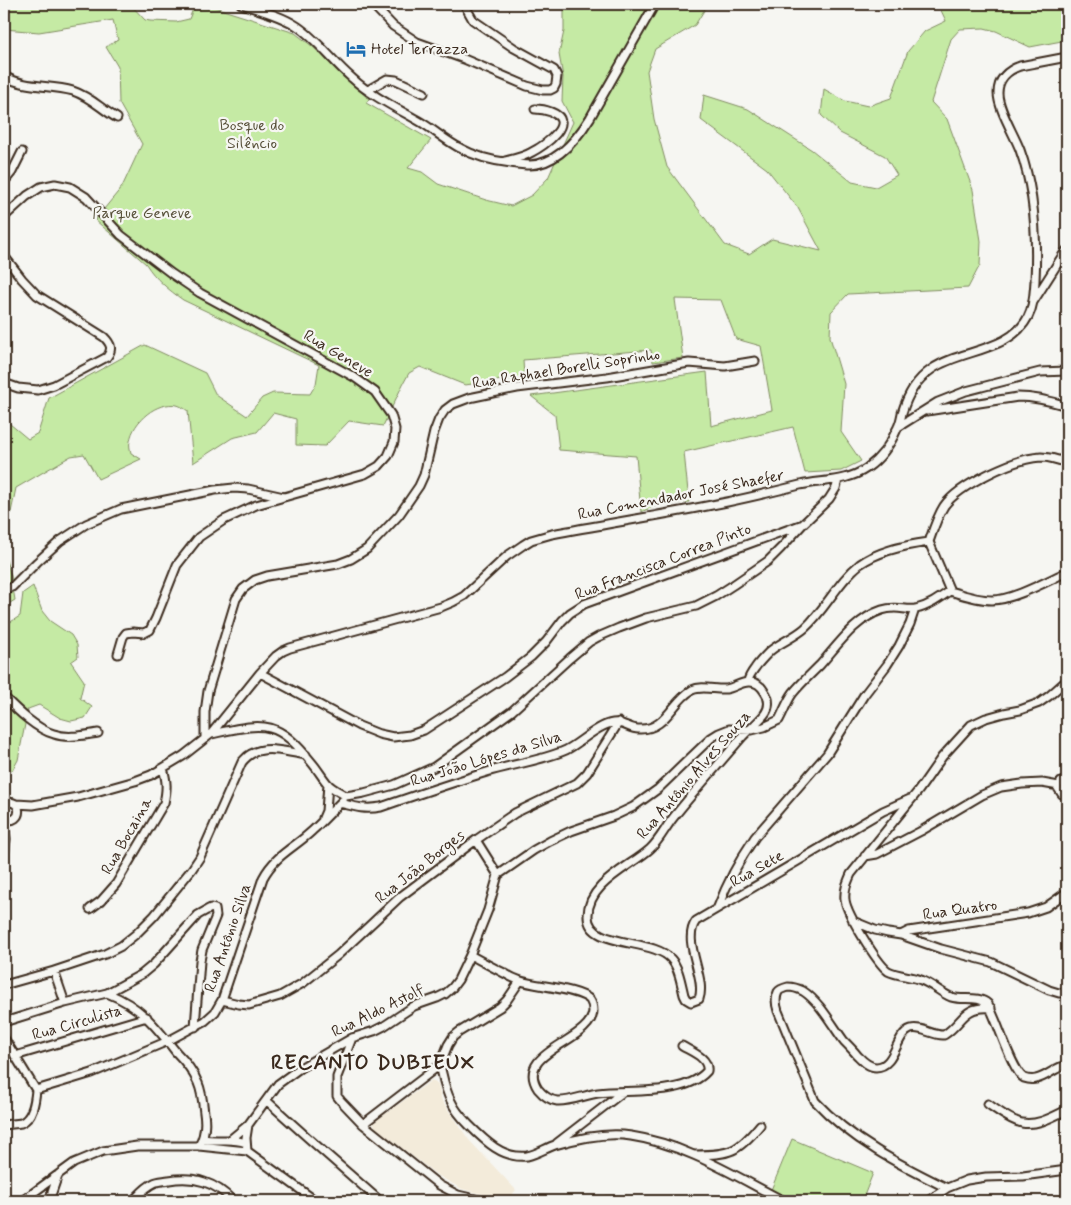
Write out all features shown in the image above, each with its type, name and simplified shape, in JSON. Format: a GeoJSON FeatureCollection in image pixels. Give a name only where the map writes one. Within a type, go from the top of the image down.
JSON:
{"type":"FeatureCollection","features":[{"type":"Feature","properties":{"kind":"street"},"geometry":{"type":"LineString","coordinates":[[241,4],[296,25],[306,32],[353,79],[460,148],[482,158],[530,165],[546,162],[564,150],[579,136],[655,4]]}},
{"type":"Feature","properties":{"kind":"street"},"geometry":{"type":"LineString","coordinates":[[372,4],[393,26],[417,42],[464,59],[527,86],[543,90],[554,88],[557,76],[554,70],[514,48],[474,20],[464,4]]}},
{"type":"Feature","properties":{"kind":"street","name":"Rua Comendador José Shaefer"},"geometry":{"type":"LineString","coordinates":[[8,802],[33,805],[78,797],[151,775],[183,756],[208,737],[260,674],[283,651],[453,602],[464,596],[507,556],[531,540],[552,534],[728,502],[806,484],[838,480],[868,467],[879,458],[891,441],[908,398],[920,378],[952,359],[997,344],[1011,336],[1028,318],[1033,302],[1036,261],[1032,195],[1022,156],[999,101],[998,86],[1000,80],[1014,68],[1067,57]]}},
{"type":"Feature","properties":{"kind":"street"},"geometry":{"type":"LineString","coordinates":[[4,76],[25,84],[72,91],[88,97],[117,118]]}},
{"type":"Feature","properties":{"kind":"street"},"geometry":{"type":"LineString","coordinates":[[368,90],[387,78],[396,80],[424,93]]}},
{"type":"Feature","properties":{"kind":"street"},"geometry":{"type":"LineString","coordinates":[[502,162],[530,153],[544,144],[560,129],[562,122],[559,117],[550,112],[535,108]]}},
{"type":"Feature","properties":{"kind":"street"},"geometry":{"type":"LineString","coordinates":[[4,182],[12,172],[22,152]]}},
{"type":"Feature","properties":{"kind":"street","name":"Rua Geneve"},"geometry":{"type":"LineString","coordinates":[[4,217],[27,196],[42,187],[55,184],[70,187],[86,197],[121,235],[179,279],[200,293],[354,377],[375,392],[391,415],[395,429],[394,442],[388,456],[379,466],[365,474],[256,505],[224,520],[199,537],[177,565],[150,630],[144,633],[126,633],[118,654]]}},
{"type":"Feature","properties":{"kind":"street"},"geometry":{"type":"LineString","coordinates":[[1033,302],[1067,250]]}},
{"type":"Feature","properties":{"kind":"street"},"geometry":{"type":"LineString","coordinates":[[4,256],[37,295],[104,337],[111,347],[107,357],[54,385],[38,390],[18,388],[4,383]]}},
{"type":"Feature","properties":{"kind":"street","name":"Rua Raphael Borelli Soprinho"},"geometry":{"type":"LineString","coordinates":[[208,737],[205,712],[208,691],[236,599],[243,589],[255,580],[267,576],[338,564],[351,559],[367,549],[399,515],[419,486],[424,475],[439,419],[445,410],[453,404],[469,398],[517,388],[607,377],[689,363],[725,366],[755,361]]}},
{"type":"Feature","properties":{"kind":"street"},"geometry":{"type":"LineString","coordinates":[[898,427],[938,402],[966,391],[1040,372],[1067,371]]}},
{"type":"Feature","properties":{"kind":"street"},"geometry":{"type":"LineString","coordinates":[[924,412],[1018,397],[1030,397],[1067,406]]}},
{"type":"Feature","properties":{"kind":"street"},"geometry":{"type":"LineString","coordinates":[[950,591],[929,542],[945,505],[970,484],[1016,462],[1039,457],[1067,463]]}},
{"type":"Feature","properties":{"kind":"street"},"geometry":{"type":"LineString","coordinates":[[208,737],[248,726],[270,727],[292,740],[306,754],[328,784],[346,796],[394,785],[434,767],[512,711],[589,642],[646,618],[696,606],[733,586],[768,561],[829,499],[836,488],[838,480]]}},
{"type":"Feature","properties":{"kind":"street"},"geometry":{"type":"LineString","coordinates":[[4,588],[12,587],[60,541],[86,524],[121,509],[214,490],[234,488],[248,489],[284,498]]}},
{"type":"Feature","properties":{"kind":"street","name":"Rua Francisca Correa Pinto"},"geometry":{"type":"LineString","coordinates":[[260,674],[359,726],[393,737],[410,735],[424,730],[531,658],[562,621],[584,604],[803,524]]}},
{"type":"Feature","properties":{"kind":"street"},"geometry":{"type":"LineString","coordinates":[[619,722],[636,729],[648,728],[662,722],[690,691],[697,688],[727,689],[748,681],[757,665],[771,651],[806,627],[860,564],[888,551],[910,544],[929,542]]}},
{"type":"Feature","properties":{"kind":"street"},"geometry":{"type":"LineString","coordinates":[[476,840],[498,875],[534,850],[571,830],[614,816],[633,807],[658,789],[719,733],[729,729],[748,731],[764,727],[779,720],[794,692],[825,660],[849,631],[868,617],[884,609],[894,607],[915,609],[950,591],[981,599],[1002,599],[1067,572]]}},
{"type":"Feature","properties":{"kind":"street"},"geometry":{"type":"LineString","coordinates":[[718,907],[724,891],[748,846],[827,754],[864,695],[899,646],[915,609]]}},
{"type":"Feature","properties":{"kind":"street"},"geometry":{"type":"LineString","coordinates":[[1067,680],[1040,704],[986,718],[971,725],[942,757],[919,790],[851,874],[846,884],[845,900],[853,921],[869,947],[890,972],[927,982],[957,998],[972,998],[986,1002],[1015,1066],[1024,1077],[1031,1080],[1037,1079],[1060,1066],[1067,1065]]}},
{"type":"Feature","properties":{"kind":"street","name":"Rua Antônio Alves Souza"},"geometry":{"type":"LineString","coordinates":[[691,1002],[684,995],[675,965],[669,956],[647,946],[600,935],[593,929],[588,920],[589,906],[604,883],[658,841],[674,817],[767,710],[768,702],[765,691],[757,684],[748,681]]}},
{"type":"Feature","properties":{"kind":"street"},"geometry":{"type":"LineString","coordinates":[[4,696],[26,718],[54,734],[72,736],[98,733]]}},
{"type":"Feature","properties":{"kind":"street","name":"Rua João Lópes da Silva"},"geometry":{"type":"LineString","coordinates":[[340,803],[359,808],[381,807],[488,772],[553,755],[569,748],[605,725],[619,722]]}},
{"type":"Feature","properties":{"kind":"street","name":"Rua João Borges"},"geometry":{"type":"LineString","coordinates":[[222,1000],[249,1005],[280,996],[303,983],[338,955],[400,897],[476,840],[516,813],[577,783],[587,773],[619,722]]}},
{"type":"Feature","properties":{"kind":"street"},"geometry":{"type":"LineString","coordinates":[[4,985],[105,954],[121,946],[154,916],[200,857],[242,762],[249,755],[265,750],[306,754]]}},
{"type":"Feature","properties":{"kind":"street","name":"Rua Bocaina"},"geometry":{"type":"LineString","coordinates":[[90,909],[101,901],[116,884],[164,803],[167,781],[163,768]]}},
{"type":"Feature","properties":{"kind":"street"},"geometry":{"type":"LineString","coordinates":[[1058,786],[1061,782],[1067,780]]}},
{"type":"Feature","properties":{"kind":"street"},"geometry":{"type":"LineString","coordinates":[[865,856],[877,854],[921,831],[982,795],[1001,787],[1042,783],[1058,786]]}},
{"type":"Feature","properties":{"kind":"street"},"geometry":{"type":"LineString","coordinates":[[322,820],[328,784]]}},
{"type":"Feature","properties":{"kind":"street"},"geometry":{"type":"LineString","coordinates":[[1058,786],[1060,793],[1067,796]]}},
{"type":"Feature","properties":{"kind":"street","name":"Rua Antônio Silva"},"geometry":{"type":"LineString","coordinates":[[36,1090],[92,1073],[168,1041],[205,1021],[215,1012],[222,1000],[268,868],[312,831],[346,796]]}},
{"type":"Feature","properties":{"kind":"street","name":"Rua Sete"},"geometry":{"type":"LineString","coordinates":[[691,1002],[699,999],[700,995],[692,942],[692,933],[696,921],[883,811],[910,799]]}},
{"type":"Feature","properties":{"kind":"street"},"geometry":{"type":"LineString","coordinates":[[6,839],[13,819],[16,818],[18,813],[18,810],[8,802]]}},
{"type":"Feature","properties":{"kind":"street","name":"Rua Comendador José Shaefer"},"geometry":{"type":"LineString","coordinates":[[18,813],[33,805]]}},
{"type":"Feature","properties":{"kind":"street"},"geometry":{"type":"LineString","coordinates":[[4,858],[6,839],[4,819],[13,819]]}},
{"type":"Feature","properties":{"kind":"street","name":"Rua Aldo Astolf"},"geometry":{"type":"LineString","coordinates":[[231,1139],[248,1125],[278,1084],[300,1068],[352,1038],[384,1026],[414,1006],[445,994],[452,988],[470,955],[488,910],[498,875]]}},
{"type":"Feature","properties":{"kind":"street","name":"Rua Quatro"},"geometry":{"type":"LineString","coordinates":[[853,921],[875,930],[901,935],[909,931],[1028,913],[1046,907],[1067,892]]}},
{"type":"Feature","properties":{"kind":"street"},"geometry":{"type":"LineString","coordinates":[[4,1022],[65,1003],[107,993],[142,974],[154,964],[198,915],[211,908],[215,909],[216,916],[202,950],[195,1027]]}},
{"type":"Feature","properties":{"kind":"street"},"geometry":{"type":"LineString","coordinates":[[901,935],[934,947],[991,962],[1049,990],[1067,993]]}},
{"type":"Feature","properties":{"kind":"street"},"geometry":{"type":"LineString","coordinates":[[470,955],[520,981],[581,994],[590,1000],[593,1007],[593,1016],[585,1027],[545,1054],[537,1064],[534,1080],[538,1089],[549,1099],[556,1101],[600,1093],[672,1088],[694,1081],[703,1076],[707,1071],[706,1062],[682,1046]]}},
{"type":"Feature","properties":{"kind":"street"},"geometry":{"type":"LineString","coordinates":[[54,971],[65,1003]]}},
{"type":"Feature","properties":{"kind":"street"},"geometry":{"type":"LineString","coordinates":[[363,1124],[440,1065],[453,1038],[459,1032],[500,1007],[520,981]]}},
{"type":"Feature","properties":{"kind":"street"},"geometry":{"type":"LineString","coordinates":[[947,1188],[886,1156],[842,1126],[820,1106],[812,1094],[778,1011],[777,994],[786,987],[802,990],[811,998],[864,1062],[876,1067],[888,1063],[907,1031],[911,1029],[923,1030],[944,1035],[973,1009],[990,1008]]}},
{"type":"Feature","properties":{"kind":"street"},"geometry":{"type":"LineString","coordinates":[[107,993],[119,998],[147,1017],[193,1072],[203,1098],[205,1118],[204,1139],[199,1146]]}},
{"type":"Feature","properties":{"kind":"street","name":"Rua Circulista"},"geometry":{"type":"LineString","coordinates":[[15,1056],[147,1017]]}},
{"type":"Feature","properties":{"kind":"street"},"geometry":{"type":"LineString","coordinates":[[4,1038],[36,1090],[35,1101],[28,1118],[19,1123],[4,1125]]}},
{"type":"Feature","properties":{"kind":"street"},"geometry":{"type":"LineString","coordinates":[[352,1038],[337,1077],[337,1096],[341,1101],[363,1124],[439,1185],[458,1195],[484,1201]]}},
{"type":"Feature","properties":{"kind":"street"},"geometry":{"type":"LineString","coordinates":[[440,1065],[445,1088],[458,1114],[483,1140],[506,1154],[529,1156],[555,1145],[603,1135],[629,1136],[661,1143],[692,1154],[784,1201]]}},
{"type":"Feature","properties":{"kind":"street"},"geometry":{"type":"LineString","coordinates":[[555,1145],[623,1092]]}},
{"type":"Feature","properties":{"kind":"street"},"geometry":{"type":"LineString","coordinates":[[267,1101],[380,1201]]}},
{"type":"Feature","properties":{"kind":"street"},"geometry":{"type":"LineString","coordinates":[[988,1104],[1022,1123],[1039,1122],[1067,1110]]}},
{"type":"Feature","properties":{"kind":"street"},"geometry":{"type":"LineString","coordinates":[[247,1147],[246,1132],[248,1125]]}},
{"type":"Feature","properties":{"kind":"street"},"geometry":{"type":"LineString","coordinates":[[692,1154],[725,1154],[748,1141],[760,1125]]}},
{"type":"Feature","properties":{"kind":"street"},"geometry":{"type":"LineString","coordinates":[[204,1139],[231,1139],[247,1147],[316,1201]]}},
{"type":"Feature","properties":{"kind":"street"},"geometry":{"type":"LineString","coordinates":[[22,1201],[74,1163],[104,1151],[137,1146],[247,1147]]}},
{"type":"Feature","properties":{"kind":"street"},"geometry":{"type":"LineString","coordinates":[[928,1201],[947,1188],[967,1180],[986,1177],[1023,1176],[1067,1170]]}},
{"type":"Feature","properties":{"kind":"street"},"geometry":{"type":"LineString","coordinates":[[48,1201],[58,1175]]}},
{"type":"Feature","properties":{"kind":"street"},"geometry":{"type":"LineString","coordinates":[[133,1201],[155,1182],[174,1179],[197,1179],[214,1186],[232,1201]]}},
{"type":"Feature","properties":{"kind":"street"},"geometry":{"type":"LineString","coordinates":[[606,1201],[624,1201]]}},
{"type":"Feature","properties":{"kind":"shaded area"},"geometry":{"type":"Polygon","coordinates":[[[432,1080],[438,1085],[442,1101],[469,1140],[516,1190],[507,1201],[462,1189],[437,1175],[376,1128],[373,1123],[432,1080]]]}},
{"type":"Feature","properties":{"kind":"green space"},"geometry":{"type":"Polygon","coordinates":[[[4,4],[130,4],[145,20],[176,22],[189,19],[195,4],[208,4],[295,33],[312,46],[369,99],[366,103],[431,140],[408,168],[422,172],[438,184],[511,206],[532,195],[548,178],[573,122],[562,101],[563,77],[559,54],[564,31],[564,4],[708,4],[695,25],[655,49],[647,71],[654,119],[667,167],[725,245],[749,254],[772,239],[821,251],[798,208],[767,169],[701,120],[704,95],[748,109],[812,150],[852,182],[876,187],[897,175],[885,156],[840,133],[821,115],[824,89],[845,101],[868,106],[891,98],[908,51],[925,31],[946,21],[938,4],[1067,4],[1067,40],[1030,47],[996,31],[984,28],[960,29],[951,39],[931,102],[947,119],[973,190],[981,241],[980,265],[968,288],[848,294],[831,312],[830,337],[844,384],[841,432],[861,461],[841,471],[805,473],[793,427],[684,452],[689,502],[660,504],[641,512],[636,456],[559,450],[555,415],[531,396],[707,372],[711,426],[772,410],[761,346],[736,339],[721,300],[675,299],[683,358],[653,362],[651,350],[523,360],[524,377],[465,385],[420,367],[409,373],[383,426],[349,421],[325,446],[296,445],[296,419],[273,413],[257,432],[232,438],[193,463],[188,411],[177,405],[162,406],[147,414],[136,426],[132,434],[131,453],[141,459],[98,479],[84,454],[71,456],[16,488],[4,547],[4,419],[28,439],[38,433],[49,398],[145,345],[205,373],[216,395],[247,416],[262,398],[273,393],[310,394],[316,384],[319,365],[183,300],[163,284],[146,264],[95,220],[122,187],[142,144],[119,103],[118,67],[106,47],[118,40],[113,20],[39,32],[4,29],[4,4]]]}},
{"type":"Feature","properties":{"kind":"green space"},"geometry":{"type":"Polygon","coordinates":[[[4,554],[11,576],[15,600],[5,606],[4,554]]]}},
{"type":"Feature","properties":{"kind":"green space"},"geometry":{"type":"Polygon","coordinates":[[[33,586],[42,611],[50,621],[71,635],[77,645],[78,657],[71,662],[84,681],[80,698],[92,707],[85,718],[71,721],[60,718],[39,705],[28,709],[18,760],[12,771],[4,766],[4,622],[9,623],[20,616],[23,593],[33,586]]]}},
{"type":"Feature","properties":{"kind":"green space"},"geometry":{"type":"Polygon","coordinates":[[[792,1139],[873,1173],[862,1201],[797,1201],[771,1190],[792,1139]]]}},
{"type":"Feature","properties":{"kind":"place","name":"Hotel Terrazza"},"geometry":{"type":"Point","coordinates":[356,49]}},
{"type":"Feature","properties":{"kind":"district","name":"RECANTO DUBIEUX"},"geometry":{"type":"Point","coordinates":[373,1063]}},
{"type":"Feature","properties":{"kind":"park label","name":"Bosque do Silêncio"},"geometry":{"type":"Point","coordinates":[252,134]}},
{"type":"Feature","properties":{"kind":"park label","name":"Parque Geneve"},"geometry":{"type":"Point","coordinates":[142,213]}}]}
